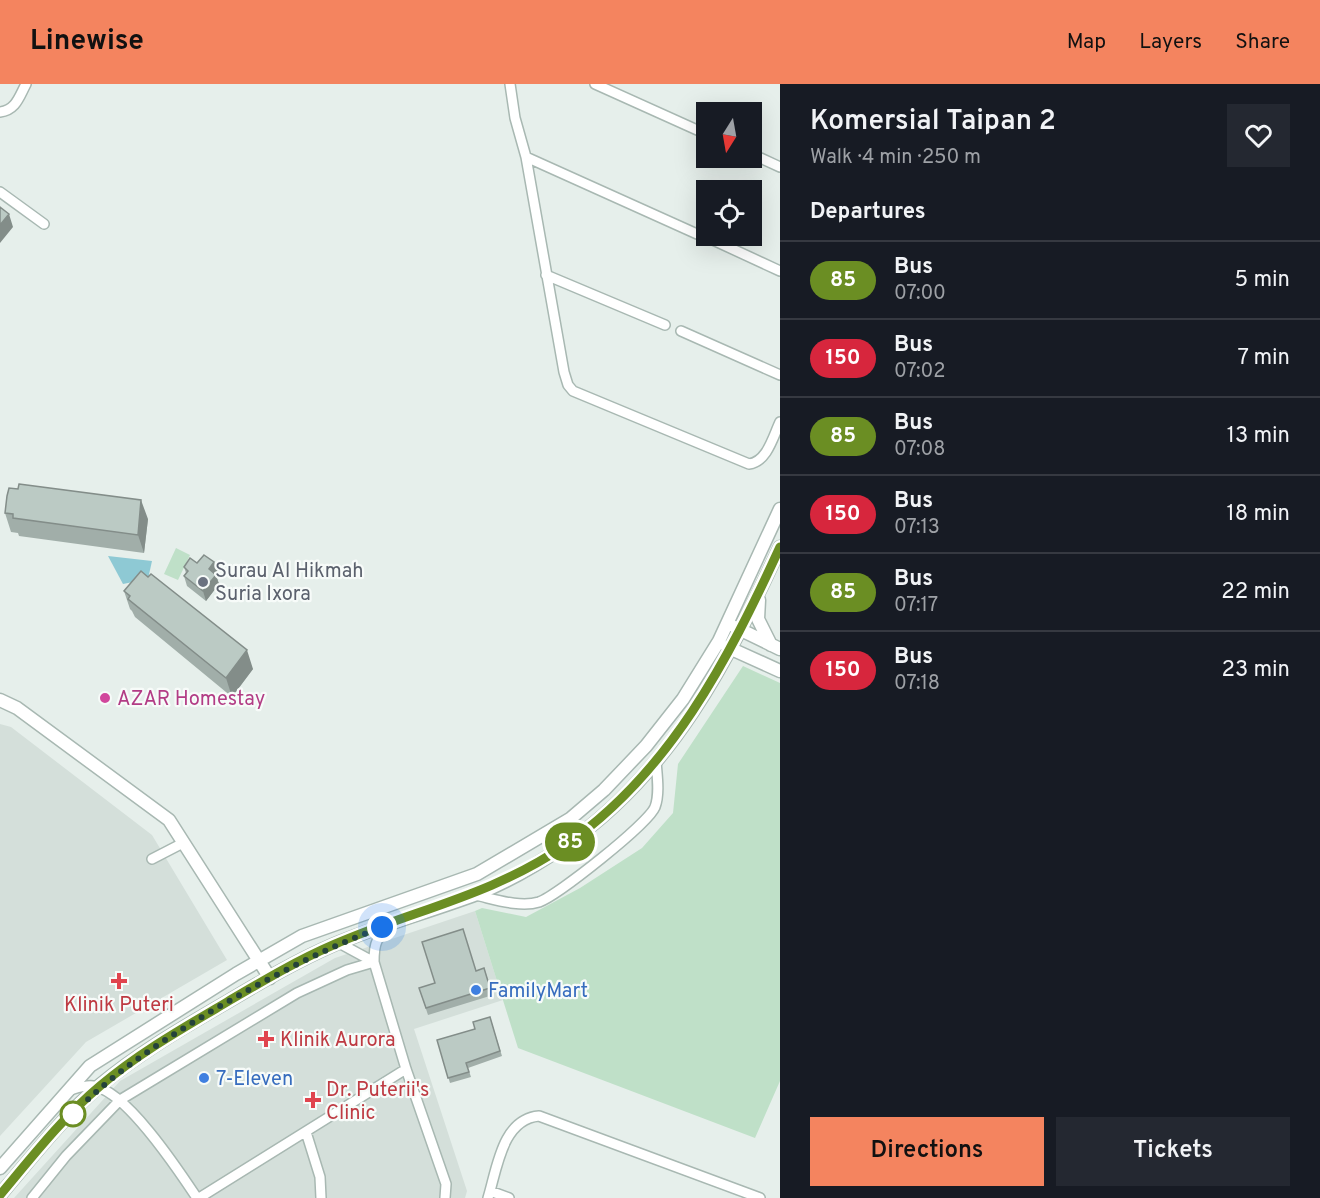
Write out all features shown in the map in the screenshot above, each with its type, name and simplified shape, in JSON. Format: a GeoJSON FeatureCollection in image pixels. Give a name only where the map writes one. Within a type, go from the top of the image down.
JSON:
{"type":"FeatureCollection","features":[{"type":"Feature","properties":{"kind":"street"},"geometry":{"type":"LineString","coordinates":[[0,112],[8,111],[15,105],[26,84]]}},
{"type":"Feature","properties":{"kind":"street"},"geometry":{"type":"LineString","coordinates":[[510,84],[515,118],[526,157],[568,385],[573,391],[749,464],[755,464],[764,456],[780,422]]}},
{"type":"Feature","properties":{"kind":"street"},"geometry":{"type":"LineString","coordinates":[[595,84],[696,129]]}},
{"type":"Feature","properties":{"kind":"street"},"geometry":{"type":"LineString","coordinates":[[526,157],[696,234]]}},
{"type":"Feature","properties":{"kind":"street"},"geometry":{"type":"LineString","coordinates":[[762,159],[780,167]]}},
{"type":"Feature","properties":{"kind":"street"},"geometry":{"type":"LineString","coordinates":[[0,192],[44,224]]}},
{"type":"Feature","properties":{"kind":"street"},"geometry":{"type":"LineString","coordinates":[[725,246],[780,271]]}},
{"type":"Feature","properties":{"kind":"street"},"geometry":{"type":"LineString","coordinates":[[546,275],[665,325]]}},
{"type":"Feature","properties":{"kind":"street"},"geometry":{"type":"LineString","coordinates":[[681,331],[780,375]]}},
{"type":"Feature","properties":{"kind":"street"},"geometry":{"type":"LineString","coordinates":[[0,1168],[97,1060],[259,960],[323,927],[477,874],[570,819],[604,790],[646,746],[683,699],[728,623],[780,509]]}},
{"type":"Feature","properties":{"kind":"street"},"geometry":{"type":"LineString","coordinates":[[0,1195],[98,1087],[160,1041],[270,978],[339,943],[474,895],[531,867],[566,845],[622,796],[656,761],[693,713],[732,650],[780,547]]}},
{"type":"Feature","properties":{"kind":"street"},"geometry":{"type":"LineString","coordinates":[[759,593],[758,619],[775,647]]}},
{"type":"Feature","properties":{"kind":"street"},"geometry":{"type":"LineString","coordinates":[[728,623],[775,647]]}},
{"type":"Feature","properties":{"kind":"street"},"geometry":{"type":"LineString","coordinates":[[718,641],[732,650],[780,671]]}},
{"type":"Feature","properties":{"kind":"street"},"geometry":{"type":"LineString","coordinates":[[0,700],[17,708],[161,813],[183,843],[270,978]]}},
{"type":"Feature","properties":{"kind":"street"},"geometry":{"type":"LineString","coordinates":[[474,895],[515,903],[540,902],[596,863],[651,814],[657,796],[656,761]]}},
{"type":"Feature","properties":{"kind":"street"},"geometry":{"type":"LineString","coordinates":[[152,859],[183,843]]}},
{"type":"Feature","properties":{"kind":"street"},"geometry":{"type":"LineString","coordinates":[[403,919],[378,936],[374,946],[374,963],[406,1069],[446,1184],[445,1198]]}},
{"type":"Feature","properties":{"kind":"street"},"geometry":{"type":"LineString","coordinates":[[339,943],[374,963]]}},
{"type":"Feature","properties":{"kind":"street"},"geometry":{"type":"LineString","coordinates":[[32,1198],[66,1156],[120,1100],[297,993],[322,980],[374,963]]}},
{"type":"Feature","properties":{"kind":"street"},"geometry":{"type":"LineString","coordinates":[[70,1089],[98,1087],[120,1100],[161,1147],[198,1198],[406,1069]]}},
{"type":"Feature","properties":{"kind":"street"},"geometry":{"type":"LineString","coordinates":[[509,1198],[489,1195],[510,1133],[518,1123],[528,1117],[539,1116],[760,1198]]}},
{"type":"Feature","properties":{"kind":"street"},"geometry":{"type":"LineString","coordinates":[[306,1132],[320,1177],[321,1198]]}},
{"type":"Feature","properties":{"kind":"shaded area"},"geometry":{"type":"Polygon","coordinates":[[[0,724],[11,727],[152,835],[227,960],[86,1042],[0,1136],[0,724]]]}},
{"type":"Feature","properties":{"kind":"shaded area"},"geometry":{"type":"Polygon","coordinates":[[[475,911],[503,1000],[414,1029],[467,1191],[465,1198],[14,1198],[120,1081],[335,958],[475,911]]]}},
{"type":"Feature","properties":{"kind":"green space"},"geometry":{"type":"Polygon","coordinates":[[[176,548],[190,555],[178,580],[164,574],[176,548]]]}},
{"type":"Feature","properties":{"kind":"green space"},"geometry":{"type":"Polygon","coordinates":[[[743,666],[780,683],[780,1081],[755,1138],[518,1048],[475,911],[482,908],[526,917],[580,888],[642,848],[673,813],[678,764],[743,666]]]}},
{"type":"Feature","properties":{"kind":"water"},"geometry":{"type":"Polygon","coordinates":[[[108,556],[152,561],[148,579],[123,584],[108,556]]]}},
{"type":"Feature","properties":{"kind":"building"},"geometry":{"type":"Polygon","coordinates":[[[0,207],[9,214],[0,225],[0,207]]]}},
{"type":"Feature","properties":{"kind":"building"},"geometry":{"type":"Polygon","coordinates":[[[19,484],[141,500],[138,535],[13,518],[13,514],[5,513],[7,496],[9,488],[18,489],[19,484]]]}},
{"type":"Feature","properties":{"kind":"building"},"geometry":{"type":"Polygon","coordinates":[[[204,555],[214,562],[209,569],[216,575],[203,591],[184,576],[188,571],[184,567],[190,558],[197,563],[204,555]]]}},
{"type":"Feature","properties":{"kind":"building"},"geometry":{"type":"Polygon","coordinates":[[[141,571],[148,577],[151,574],[247,650],[226,678],[128,599],[130,596],[124,591],[141,571]]]}},
{"type":"Feature","properties":{"kind":"building"},"geometry":{"type":"Polygon","coordinates":[[[463,929],[476,971],[484,968],[490,988],[426,1008],[419,988],[435,983],[422,942],[463,929]]]}},
{"type":"Feature","properties":{"kind":"building"},"geometry":{"type":"Polygon","coordinates":[[[490,1017],[500,1051],[466,1063],[469,1072],[448,1078],[437,1040],[475,1029],[473,1022],[490,1017]]]}},
{"type":"Feature","properties":{"kind":"bus line","name":"85"},"geometry":{"type":"LineString","coordinates":[[0,1195],[98,1087],[160,1041],[260,983],[333,945],[478,893],[531,867],[566,845],[600,817],[656,761],[693,713],[732,650],[780,547]]}},
{"type":"Feature","properties":{"kind":"place","name":"Surau Al Hikmah Suria Ixora"},"geometry":{"type":"Point","coordinates":[203,582]}},
{"type":"Feature","properties":{"kind":"place","name":"AZAR Homestay"},"geometry":{"type":"Point","coordinates":[105,698]}},
{"type":"Feature","properties":{"kind":"place","name":"Klinik Puteri"},"geometry":{"type":"Point","coordinates":[119,981]}},
{"type":"Feature","properties":{"kind":"place","name":"FamilyMart"},"geometry":{"type":"Point","coordinates":[476,990]}},
{"type":"Feature","properties":{"kind":"place","name":"Klinik Aurora"},"geometry":{"type":"Point","coordinates":[266,1039]}},
{"type":"Feature","properties":{"kind":"place","name":"7-Eleven"},"geometry":{"type":"Point","coordinates":[204,1078]}},
{"type":"Feature","properties":{"kind":"place","name":"Dr. Puterii's Clinic"},"geometry":{"type":"Point","coordinates":[313,1100]}},
{"type":"Feature","properties":{"kind":"route"},"geometry":{"type":"LineString","coordinates":[[73,1114],[69,1118],[98,1087],[160,1041],[291,966],[333,945],[382,927]]}}]}
